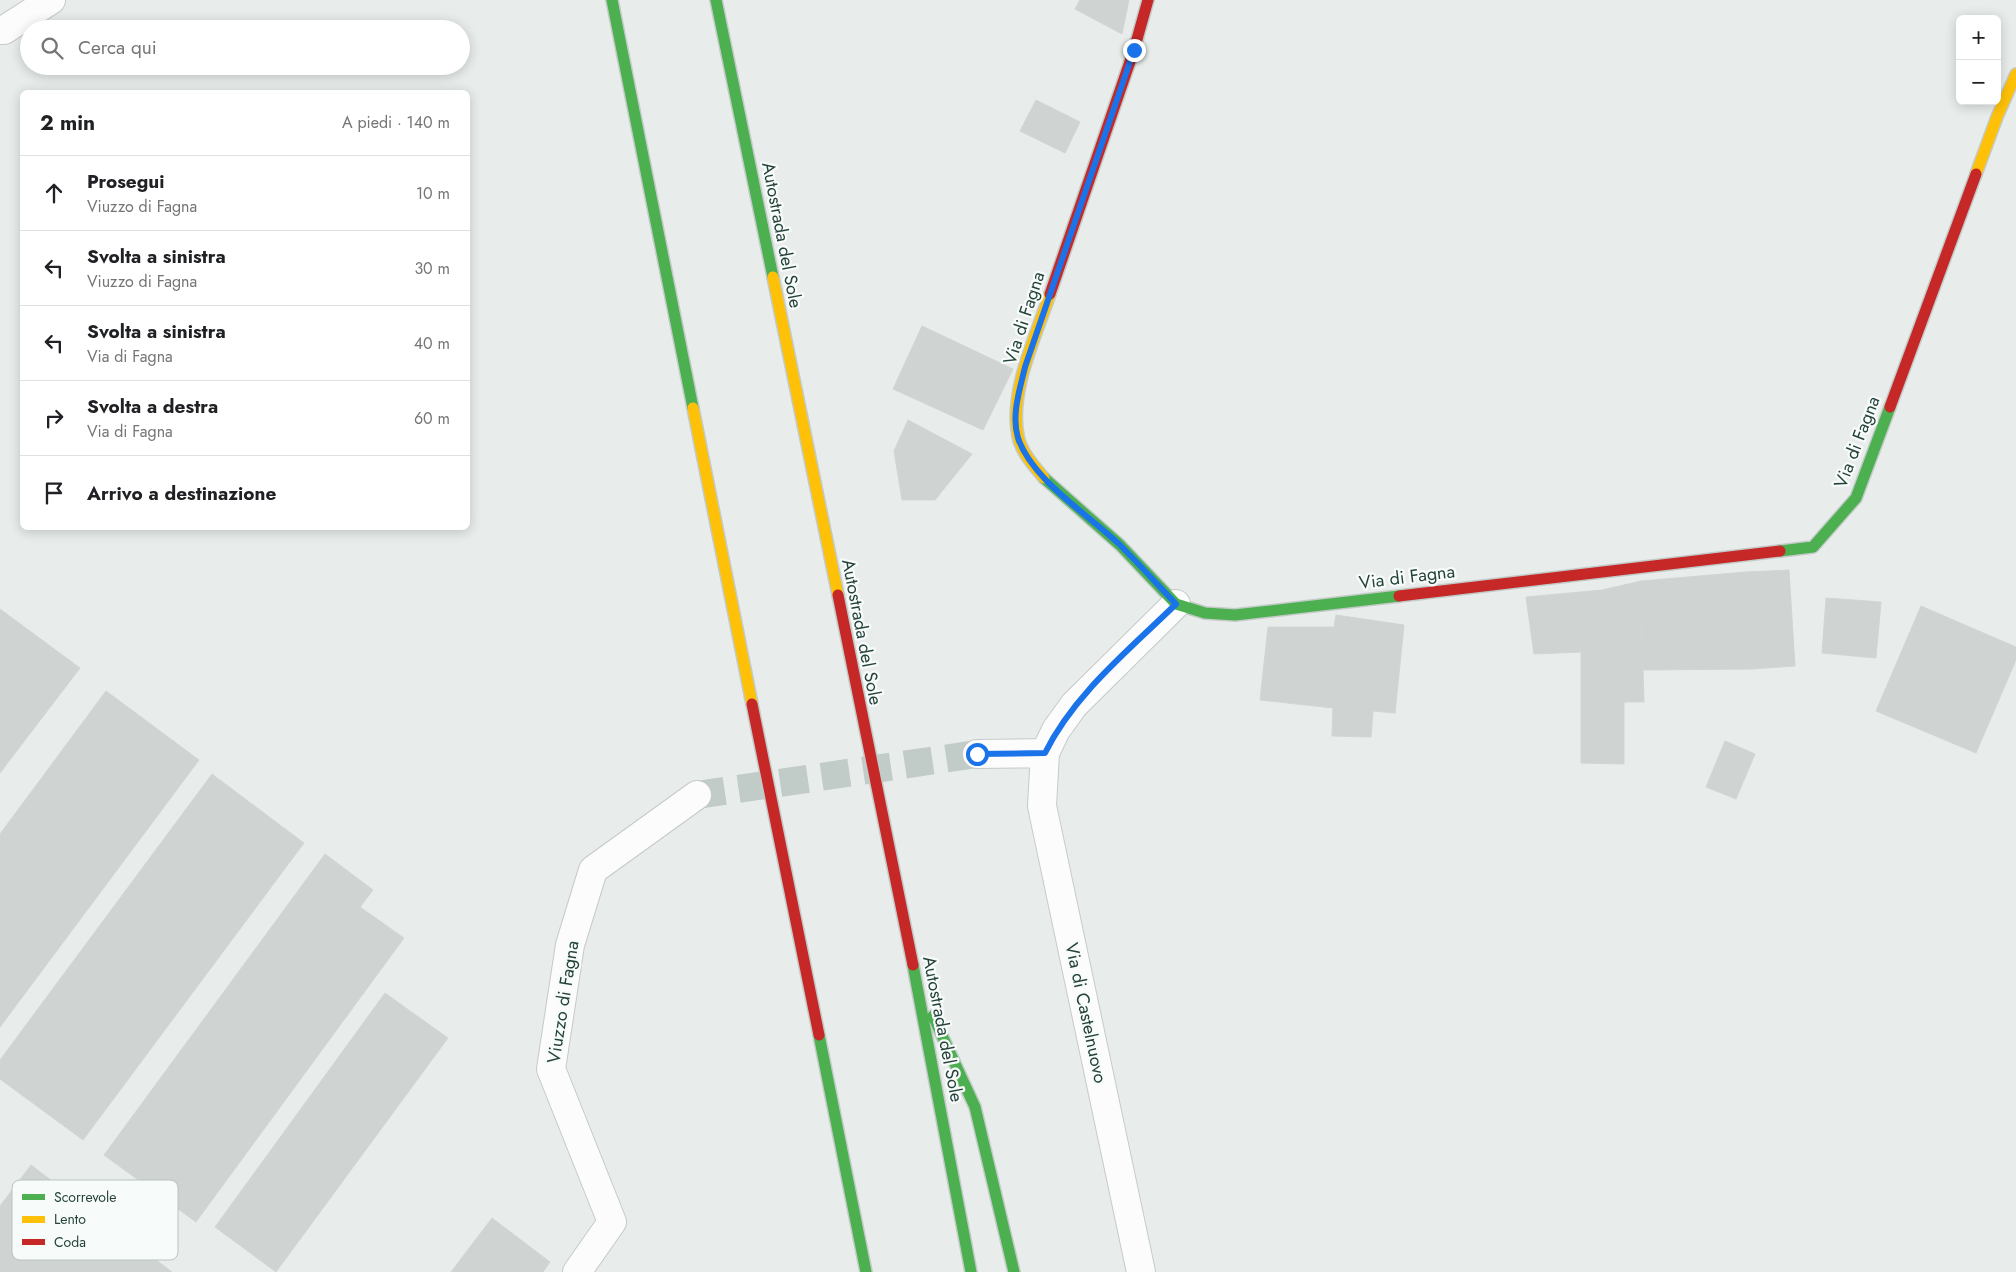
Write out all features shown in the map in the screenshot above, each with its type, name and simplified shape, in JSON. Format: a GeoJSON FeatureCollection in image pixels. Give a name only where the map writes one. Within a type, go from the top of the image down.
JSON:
{"type":"FeatureCollection","features":[{"type":"Feature","properties":{"kind":"main road"},"geometry":{"type":"LineString","coordinates":[[612,0],[866,1272]]}},
{"type":"Feature","properties":{"kind":"main road","name":"Autostrada del Sole"},"geometry":{"type":"LineString","coordinates":[[716,0],[916,978],[970,1272]]}},
{"type":"Feature","properties":{"kind":"main road","name":"Via di Fagna"},"geometry":{"type":"LineString","coordinates":[[1148,0],[1134,50],[1025,367],[1016,408],[1018,437],[1028,459],[1046,480],[1120,545],[1176,604],[1205,613],[1235,616],[1813,547],[1856,498],[1997,117],[2016,74]]}},
{"type":"Feature","properties":{"kind":"main road"},"geometry":{"type":"LineString","coordinates":[[916,978],[975,1107],[1014,1272]]}},
{"type":"Feature","properties":{"kind":"street"},"geometry":{"type":"LineString","coordinates":[[0,30],[4,30],[51,0]]}},
{"type":"Feature","properties":{"kind":"street"},"geometry":{"type":"LineString","coordinates":[[977,754],[1045,753],[1056,730],[1074,705],[1176,604]]}},
{"type":"Feature","properties":{"kind":"street","name":"Via di Castelnuovo"},"geometry":{"type":"LineString","coordinates":[[1045,753],[1042,806],[1141,1272]]}},
{"type":"Feature","properties":{"kind":"street","name":"Viuzzo di Fagna"},"geometry":{"type":"LineString","coordinates":[[577,1272],[612,1222],[551,1069],[570,945],[593,870],[697,795]]}},
{"type":"Feature","properties":{"kind":"building"},"geometry":{"type":"Polygon","coordinates":[[[1080,0],[1129,0],[1122,34],[1075,9],[1080,0]]]}},
{"type":"Feature","properties":{"kind":"building"},"geometry":{"type":"Polygon","coordinates":[[[1036,100],[1080,122],[1065,153],[1020,131],[1036,100]]]}},
{"type":"Feature","properties":{"kind":"building"},"geometry":{"type":"Polygon","coordinates":[[[922,326],[977,352],[948,414],[893,389],[922,326]]]}},
{"type":"Feature","properties":{"kind":"building"},"geometry":{"type":"Polygon","coordinates":[[[977,352],[1013,369],[983,430],[948,414],[977,352]]]}},
{"type":"Feature","properties":{"kind":"building"},"geometry":{"type":"Polygon","coordinates":[[[908,420],[972,454],[935,500],[902,500],[894,451],[908,420]]]}},
{"type":"Feature","properties":{"kind":"building"},"geometry":{"type":"Polygon","coordinates":[[[1789,570],[1795,666],[1752,669],[1746,572],[1789,570]]]}},
{"type":"Feature","properties":{"kind":"building"},"geometry":{"type":"Polygon","coordinates":[[[1746,572],[1752,669],[1643,670],[1641,581],[1746,572]]]}},
{"type":"Feature","properties":{"kind":"building"},"geometry":{"type":"Polygon","coordinates":[[[1641,581],[1642,640],[1606,642],[1602,590],[1641,581]]]}},
{"type":"Feature","properties":{"kind":"building"},"geometry":{"type":"Polygon","coordinates":[[[1602,590],[1606,642],[1581,652],[1534,654],[1526,597],[1602,590]]]}},
{"type":"Feature","properties":{"kind":"building"},"geometry":{"type":"Polygon","coordinates":[[[1826,598],[1881,602],[1876,658],[1822,653],[1826,598]]]}},
{"type":"Feature","properties":{"kind":"building"},"geometry":{"type":"Polygon","coordinates":[[[1921,606],[2016,647],[2016,660],[1976,753],[1876,711],[1921,606]]]}},
{"type":"Feature","properties":{"kind":"building"},"geometry":{"type":"Polygon","coordinates":[[[0,609],[80,668],[0,773],[0,609]]]}},
{"type":"Feature","properties":{"kind":"building"},"geometry":{"type":"Polygon","coordinates":[[[1336,615],[1404,625],[1395,713],[1373,711],[1371,737],[1332,736],[1333,708],[1260,700],[1268,627],[1334,627],[1336,615]]]}},
{"type":"Feature","properties":{"kind":"building"},"geometry":{"type":"Polygon","coordinates":[[[1642,640],[1644,702],[1624,702],[1624,764],[1581,763],[1581,652],[1606,642],[1642,640]]]}},
{"type":"Feature","properties":{"kind":"building"},"geometry":{"type":"Polygon","coordinates":[[[106,691],[199,760],[0,1027],[0,834],[106,691]]]}},
{"type":"Feature","properties":{"kind":"building"},"geometry":{"type":"Polygon","coordinates":[[[1725,741],[1755,754],[1736,799],[1706,787],[1725,741]]]}},
{"type":"Feature","properties":{"kind":"building"},"geometry":{"type":"Polygon","coordinates":[[[212,774],[304,843],[83,1140],[0,1079],[0,1060],[212,774]]]}},
{"type":"Feature","properties":{"kind":"building"},"geometry":{"type":"Polygon","coordinates":[[[325,854],[373,890],[360,907],[404,938],[196,1222],[178,1209],[178,1180],[138,1180],[104,1155],[325,854]]]}},
{"type":"Feature","properties":{"kind":"building"},"geometry":{"type":"Polygon","coordinates":[[[385,993],[448,1038],[276,1272],[215,1227],[385,993]]]}},
{"type":"Feature","properties":{"kind":"building"},"geometry":{"type":"Polygon","coordinates":[[[31,1165],[51,1180],[20,1180],[31,1165]]]}},
{"type":"Feature","properties":{"kind":"building"},"geometry":{"type":"Polygon","coordinates":[[[12,1190],[12,1260],[156,1260],[172,1272],[0,1272],[0,1206],[12,1190]]]}},
{"type":"Feature","properties":{"kind":"building"},"geometry":{"type":"Polygon","coordinates":[[[492,1218],[550,1262],[543,1272],[451,1272],[492,1218]]]}},
{"type":"Feature","properties":{"kind":"tunnel"},"geometry":{"type":"LineString","coordinates":[[697,795],[977,754]]}},
{"type":"Feature","properties":{"kind":"traffic: fast"},"geometry":{"type":"LineString","coordinates":[[612,0],[693,408]]}},
{"type":"Feature","properties":{"kind":"traffic: fast"},"geometry":{"type":"LineString","coordinates":[[716,0],[773,277]]}},
{"type":"Feature","properties":{"kind":"traffic: fast"},"geometry":{"type":"LineString","coordinates":[[1780,551],[1813,547],[1856,498],[1890,407]]}},
{"type":"Feature","properties":{"kind":"traffic: fast"},"geometry":{"type":"LineString","coordinates":[[1044,478],[1120,545],[1176,604],[1205,613],[1235,615],[1399,596]]}},
{"type":"Feature","properties":{"kind":"traffic: fast"},"geometry":{"type":"LineString","coordinates":[[913,965],[971,1272]]}},
{"type":"Feature","properties":{"kind":"traffic: fast"},"geometry":{"type":"LineString","coordinates":[[933,1016],[975,1107],[1014,1272]]}},
{"type":"Feature","properties":{"kind":"traffic: fast"},"geometry":{"type":"LineString","coordinates":[[819,1035],[866,1272]]}},
{"type":"Feature","properties":{"kind":"traffic: slow"},"geometry":{"type":"LineString","coordinates":[[1976,174],[1997,117],[2016,74]]}},
{"type":"Feature","properties":{"kind":"traffic: slow"},"geometry":{"type":"LineString","coordinates":[[773,277],[838,595]]}},
{"type":"Feature","properties":{"kind":"traffic: slow"},"geometry":{"type":"LineString","coordinates":[[1044,478],[1028,459],[1022,448],[1016,419],[1020,382],[1050,294]]}},
{"type":"Feature","properties":{"kind":"traffic: slow"},"geometry":{"type":"LineString","coordinates":[[693,408],[752,704]]}},
{"type":"Feature","properties":{"kind":"traffic: jam"},"geometry":{"type":"LineString","coordinates":[[1050,294],[1134,50],[1148,0]]}},
{"type":"Feature","properties":{"kind":"traffic: jam"},"geometry":{"type":"LineString","coordinates":[[1890,407],[1976,174]]}},
{"type":"Feature","properties":{"kind":"traffic: jam"},"geometry":{"type":"LineString","coordinates":[[1399,596],[1780,551]]}},
{"type":"Feature","properties":{"kind":"traffic: jam"},"geometry":{"type":"LineString","coordinates":[[838,595],[913,965]]}},
{"type":"Feature","properties":{"kind":"traffic: jam"},"geometry":{"type":"LineString","coordinates":[[752,704],[819,1035]]}},
{"type":"Feature","properties":{"kind":"route"},"geometry":{"type":"LineString","coordinates":[[977,754],[1045,753],[1056,730],[1074,705],[1176,604],[1120,545],[1046,480],[1028,459],[1018,437],[1016,408],[1025,367],[1134,50]]}}]}
